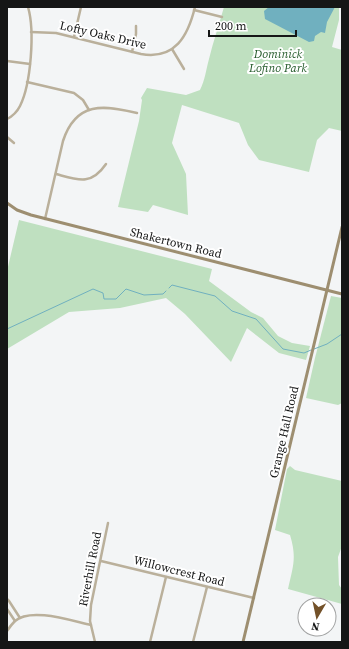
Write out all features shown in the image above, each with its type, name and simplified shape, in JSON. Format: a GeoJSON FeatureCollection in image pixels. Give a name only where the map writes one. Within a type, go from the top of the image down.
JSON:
{"type":"FeatureCollection","features":[{"type":"Feature","properties":{"kind":"street"},"geometry":{"type":"LineString","coordinates":[[7,119],[15,114],[20,106],[27,82],[30,64],[31,32],[28,7]]}},
{"type":"Feature","properties":{"kind":"street"},"geometry":{"type":"LineString","coordinates":[[74,37],[81,7]]}},
{"type":"Feature","properties":{"kind":"street"},"geometry":{"type":"LineString","coordinates":[[195,9],[222,17]]}},
{"type":"Feature","properties":{"kind":"street","name":"Lofty Oaks Drive"},"geometry":{"type":"LineString","coordinates":[[31,32],[52,32],[144,55],[155,55],[172,49],[180,42],[186,34],[195,9]]}},
{"type":"Feature","properties":{"kind":"street"},"geometry":{"type":"LineString","coordinates":[[132,52],[136,34],[136,26]]}},
{"type":"Feature","properties":{"kind":"street"},"geometry":{"type":"LineString","coordinates":[[172,49],[184,69]]}},
{"type":"Feature","properties":{"kind":"street"},"geometry":{"type":"LineString","coordinates":[[7,61],[30,64]]}},
{"type":"Feature","properties":{"kind":"street"},"geometry":{"type":"LineString","coordinates":[[27,82],[74,93],[83,100],[89,110]]}},
{"type":"Feature","properties":{"kind":"street"},"geometry":{"type":"LineString","coordinates":[[45,219],[67,131],[75,120],[89,110],[108,107],[137,113]]}},
{"type":"Feature","properties":{"kind":"street"},"geometry":{"type":"LineString","coordinates":[[7,137],[14,142]]}},
{"type":"Feature","properties":{"kind":"street"},"geometry":{"type":"LineString","coordinates":[[56,174],[78,180],[87,179],[99,173],[106,164]]}},
{"type":"Feature","properties":{"kind":"street","name":"Shakertown Road"},"geometry":{"type":"LineString","coordinates":[[7,203],[22,212],[45,219],[342,294]]}},
{"type":"Feature","properties":{"kind":"street","name":"Grange Hall Road"},"geometry":{"type":"LineString","coordinates":[[243,642],[342,227]]}},
{"type":"Feature","properties":{"kind":"street","name":"Riverhill Road"},"geometry":{"type":"LineString","coordinates":[[95,642],[90,615],[91,601],[101,561],[108,523]]}},
{"type":"Feature","properties":{"kind":"street","name":"Willowcrest Road"},"geometry":{"type":"LineString","coordinates":[[101,561],[254,598]]}},
{"type":"Feature","properties":{"kind":"street"},"geometry":{"type":"LineString","coordinates":[[150,642],[166,577]]}},
{"type":"Feature","properties":{"kind":"street"},"geometry":{"type":"LineString","coordinates":[[193,642],[207,587]]}},
{"type":"Feature","properties":{"kind":"street"},"geometry":{"type":"LineString","coordinates":[[7,600],[20,618]]}},
{"type":"Feature","properties":{"kind":"street"},"geometry":{"type":"LineString","coordinates":[[7,609],[15,621]]}},
{"type":"Feature","properties":{"kind":"street"},"geometry":{"type":"LineString","coordinates":[[7,631],[15,621],[20,618],[37,614],[91,625]]}},
{"type":"Feature","properties":{"kind":"green space","name":"Dominick Lofino Park"},"geometry":{"type":"Polygon","coordinates":[[[224,7],[339,7],[339,20],[332,47],[342,50],[342,131],[329,128],[317,140],[309,172],[259,160],[248,145],[239,123],[182,105],[172,143],[186,174],[188,215],[153,205],[148,212],[118,207],[139,121],[141,98],[147,88],[186,95],[200,90],[224,7]]]}},
{"type":"Feature","properties":{"kind":"green space"},"geometry":{"type":"Polygon","coordinates":[[[19,220],[212,269],[209,281],[251,312],[263,318],[278,336],[292,343],[310,346],[306,360],[279,353],[247,328],[231,362],[185,314],[166,298],[120,308],[69,312],[7,349],[7,271],[19,220]]]}},
{"type":"Feature","properties":{"kind":"green space"},"geometry":{"type":"Polygon","coordinates":[[[331,296],[342,298],[342,403],[338,405],[306,398],[331,296]]]}},
{"type":"Feature","properties":{"kind":"green space"},"geometry":{"type":"Polygon","coordinates":[[[290,466],[295,470],[342,481],[342,546],[338,557],[339,585],[342,589],[342,604],[337,603],[337,597],[317,597],[288,589],[294,562],[292,543],[290,535],[275,530],[287,469],[290,466]]]}},
{"type":"Feature","properties":{"kind":"water"},"geometry":{"type":"Polygon","coordinates":[[[269,7],[335,7],[327,22],[325,33],[321,32],[315,36],[314,41],[309,42],[265,19],[264,11],[269,7]]]}},
{"type":"Feature","properties":{"kind":"waterway"},"geometry":{"type":"LineString","coordinates":[[169,288],[172,285],[215,296],[232,311],[256,319],[283,349],[304,353],[311,350]]}},
{"type":"Feature","properties":{"kind":"waterway"},"geometry":{"type":"LineString","coordinates":[[7,329],[93,289],[103,293],[104,299],[116,299],[126,289],[144,295],[163,294],[166,291]]}},
{"type":"Feature","properties":{"kind":"waterway"},"geometry":{"type":"LineString","coordinates":[[314,349],[327,344],[342,334]]}}]}
